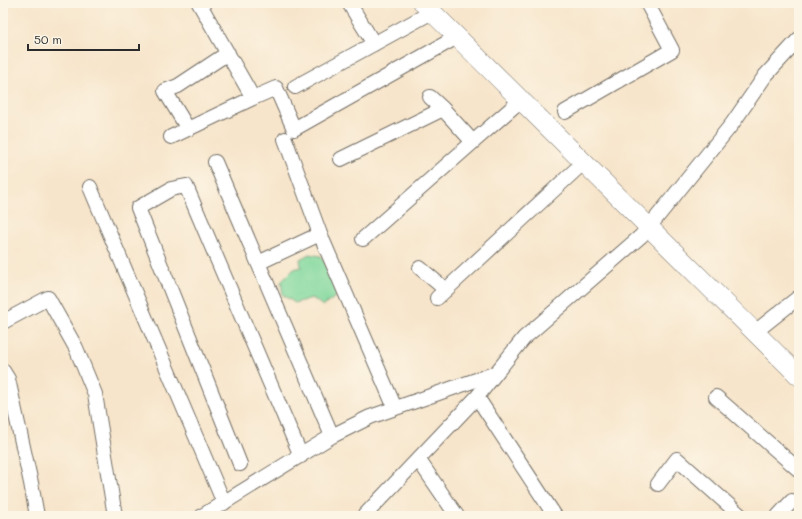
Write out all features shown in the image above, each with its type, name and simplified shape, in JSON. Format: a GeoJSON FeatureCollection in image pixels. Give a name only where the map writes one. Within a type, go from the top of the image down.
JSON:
{"type":"FeatureCollection","features":[{"type":"Feature","properties":{"kind":"street"},"geometry":{"type":"LineString","coordinates":[[349,3],[374,44]]}},
{"type":"Feature","properties":{"kind":"street"},"geometry":{"type":"LineString","coordinates":[[565,112],[672,50],[647,3]]}},
{"type":"Feature","properties":{"kind":"street"},"geometry":{"type":"LineString","coordinates":[[202,4],[253,98]]}},
{"type":"Feature","properties":{"kind":"street"},"geometry":{"type":"LineString","coordinates":[[295,86],[374,44],[428,8],[799,376]]}},
{"type":"Feature","properties":{"kind":"street"},"geometry":{"type":"LineString","coordinates":[[171,137],[276,88],[294,129],[457,37]]}},
{"type":"Feature","properties":{"kind":"street"},"geometry":{"type":"LineString","coordinates":[[364,516],[477,397],[524,338],[641,236],[732,124],[765,76],[799,39]]}},
{"type":"Feature","properties":{"kind":"street"},"geometry":{"type":"LineString","coordinates":[[188,129],[165,91],[178,86],[228,53]]}},
{"type":"Feature","properties":{"kind":"street"},"geometry":{"type":"LineString","coordinates":[[430,97],[473,142]]}},
{"type":"Feature","properties":{"kind":"street"},"geometry":{"type":"LineString","coordinates":[[363,239],[521,100]]}},
{"type":"Feature","properties":{"kind":"street"},"geometry":{"type":"LineString","coordinates":[[341,159],[443,109]]}},
{"type":"Feature","properties":{"kind":"street"},"geometry":{"type":"LineString","coordinates":[[285,139],[320,234],[395,408]]}},
{"type":"Feature","properties":{"kind":"street"},"geometry":{"type":"LineString","coordinates":[[216,162],[332,436]]}},
{"type":"Feature","properties":{"kind":"street"},"geometry":{"type":"LineString","coordinates":[[420,268],[441,294],[584,162]]}},
{"type":"Feature","properties":{"kind":"street"},"geometry":{"type":"LineString","coordinates":[[240,464],[138,208],[171,189],[186,186],[301,456]]}},
{"type":"Feature","properties":{"kind":"street"},"geometry":{"type":"LineString","coordinates":[[90,187],[224,503]]}},
{"type":"Feature","properties":{"kind":"street"},"geometry":{"type":"LineString","coordinates":[[258,264],[320,234]]}},
{"type":"Feature","properties":{"kind":"street"},"geometry":{"type":"LineString","coordinates":[[755,332],[799,297]]}},
{"type":"Feature","properties":{"kind":"street"},"geometry":{"type":"LineString","coordinates":[[3,322],[48,298],[76,348],[95,394],[115,516]]}},
{"type":"Feature","properties":{"kind":"street"},"geometry":{"type":"LineString","coordinates":[[3,371],[8,379],[37,516]]}},
{"type":"Feature","properties":{"kind":"street"},"geometry":{"type":"LineString","coordinates":[[202,516],[332,436],[370,417],[496,373]]}},
{"type":"Feature","properties":{"kind":"street"},"geometry":{"type":"LineString","coordinates":[[477,397],[555,516]]}},
{"type":"Feature","properties":{"kind":"street"},"geometry":{"type":"LineString","coordinates":[[716,397],[799,470]]}},
{"type":"Feature","properties":{"kind":"street"},"geometry":{"type":"LineString","coordinates":[[658,484],[677,458],[741,516]]}},
{"type":"Feature","properties":{"kind":"street"},"geometry":{"type":"LineString","coordinates":[[418,459],[457,516]]}},
{"type":"Feature","properties":{"kind":"street"},"geometry":{"type":"LineString","coordinates":[[778,516],[792,501]]}},
{"type":"Feature","properties":{"kind":"green space"},"geometry":{"type":"Polygon","coordinates":[[[309,254],[321,256],[328,271],[336,279],[335,287],[338,295],[323,306],[312,298],[295,303],[283,295],[281,282],[294,269],[301,267],[300,259],[309,254]]]}}]}
